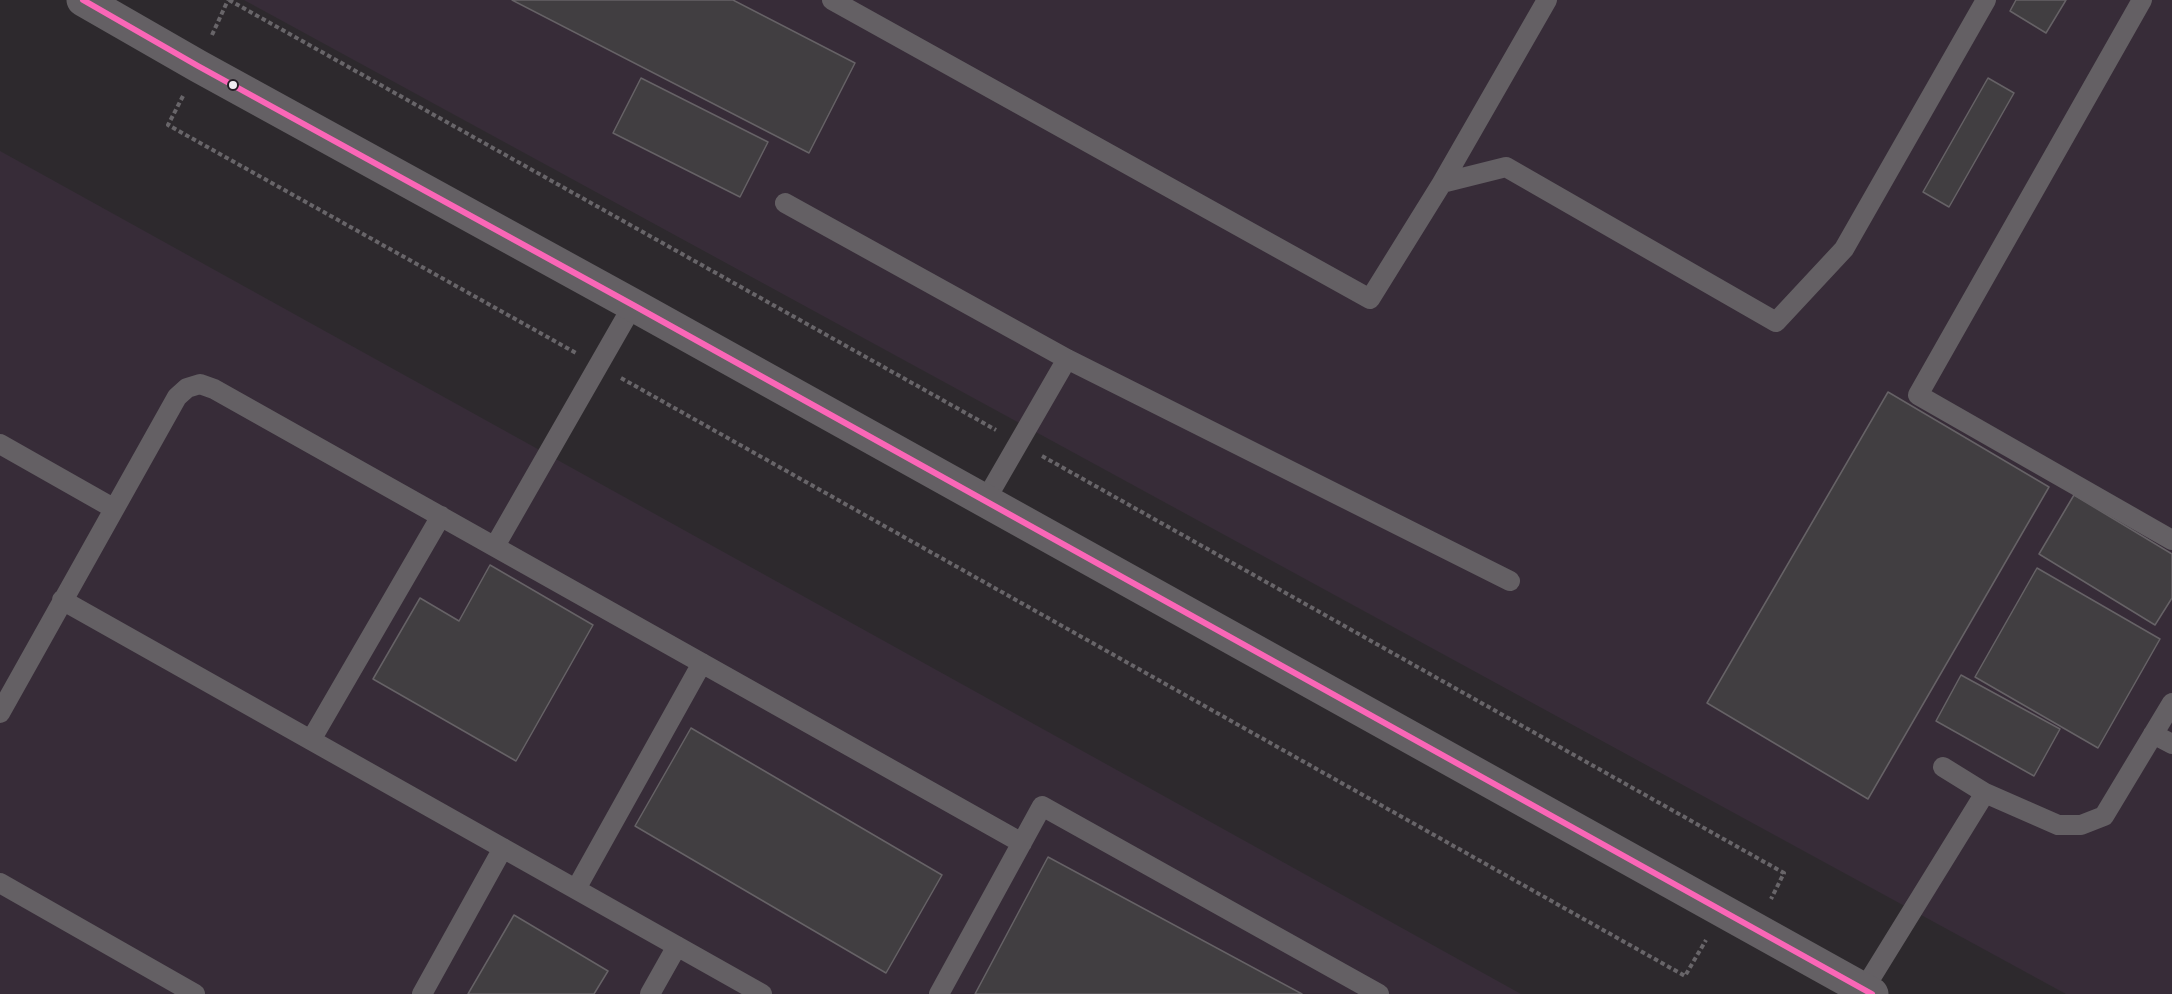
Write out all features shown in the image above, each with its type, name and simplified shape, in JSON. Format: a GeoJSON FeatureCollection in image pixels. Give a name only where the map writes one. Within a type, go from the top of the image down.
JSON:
{"type":"FeatureCollection","features":[{"type":"Feature","properties":{"kind":"street"},"geometry":{"type":"LineString","coordinates":[[83,0],[198,66],[633,305],[1868,992]]}},
{"type":"Feature","properties":{"kind":"lane"},"geometry":{"type":"LineString","coordinates":[[832,0],[1370,299],[1442,183],[1547,0]]}},
{"type":"Feature","properties":{"kind":"lane"},"geometry":{"type":"LineString","coordinates":[[1442,183],[1506,167],[1776,322],[1844,249],[1986,0]]}},
{"type":"Feature","properties":{"kind":"lane"},"geometry":{"type":"LineString","coordinates":[[2142,0],[1918,395],[2172,540]]}},
{"type":"Feature","properties":{"kind":"lane"},"geometry":{"type":"LineString","coordinates":[[785,203],[1066,358],[1510,581]]}},
{"type":"Feature","properties":{"kind":"lane"},"geometry":{"type":"LineString","coordinates":[[495,546],[633,305]]}},
{"type":"Feature","properties":{"kind":"lane"},"geometry":{"type":"LineString","coordinates":[[985,501],[1066,358]]}},
{"type":"Feature","properties":{"kind":"lane"},"geometry":{"type":"LineString","coordinates":[[0,713],[177,397],[187,387],[200,384],[214,389],[1022,843]]}},
{"type":"Feature","properties":{"kind":"lane"},"geometry":{"type":"LineString","coordinates":[[0,444],[113,508]]}},
{"type":"Feature","properties":{"kind":"lane"},"geometry":{"type":"LineString","coordinates":[[311,740],[441,516]]}},
{"type":"Feature","properties":{"kind":"lane"},"geometry":{"type":"LineString","coordinates":[[62,600],[762,994]]}},
{"type":"Feature","properties":{"kind":"lane"},"geometry":{"type":"LineString","coordinates":[[576,889],[702,663]]}},
{"type":"Feature","properties":{"kind":"lane"},"geometry":{"type":"LineString","coordinates":[[1943,767],[1985,793],[2058,825],[2081,825],[2104,816],[2172,703]]}},
{"type":"Feature","properties":{"kind":"lane"},"geometry":{"type":"LineString","coordinates":[[2153,734],[2172,744]]}},
{"type":"Feature","properties":{"kind":"lane"},"geometry":{"type":"LineString","coordinates":[[1868,992],[1985,793]]}},
{"type":"Feature","properties":{"kind":"lane"},"geometry":{"type":"LineString","coordinates":[[939,994],[1042,806],[1379,994]]}},
{"type":"Feature","properties":{"kind":"lane"},"geometry":{"type":"LineString","coordinates":[[422,994],[503,848]]}},
{"type":"Feature","properties":{"kind":"lane"},"geometry":{"type":"LineString","coordinates":[[0,883],[195,994]]}},
{"type":"Feature","properties":{"kind":"lane"},"geometry":{"type":"LineString","coordinates":[[650,994],[677,946]]}},
{"type":"Feature","properties":{"kind":"path"},"geometry":{"type":"LineString","coordinates":[[198,66],[168,125],[1685,976],[1722,911]]}},
{"type":"Feature","properties":{"kind":"shaded area"},"geometry":{"type":"Polygon","coordinates":[[[244,0],[2172,0],[2172,994],[2066,994],[244,0]]]}},
{"type":"Feature","properties":{"kind":"shaded area"},"geometry":{"type":"Polygon","coordinates":[[[0,151],[1521,994],[0,994],[0,151]]]}},
{"type":"Feature","properties":{"kind":"building"},"geometry":{"type":"Polygon","coordinates":[[[512,0],[733,0],[855,63],[809,153],[512,0]]]}},
{"type":"Feature","properties":{"kind":"building"},"geometry":{"type":"Polygon","coordinates":[[[2016,0],[2066,0],[2046,33],[2010,11],[2016,0]]]}},
{"type":"Feature","properties":{"kind":"building"},"geometry":{"type":"Polygon","coordinates":[[[641,78],[768,142],[740,197],[613,133],[641,78]]]}},
{"type":"Feature","properties":{"kind":"building"},"geometry":{"type":"Polygon","coordinates":[[[1988,78],[2014,93],[1949,207],[1923,192],[1988,78]]]}},
{"type":"Feature","properties":{"kind":"building"},"geometry":{"type":"Polygon","coordinates":[[[1888,392],[2049,487],[1868,799],[1707,703],[1888,392]]]}},
{"type":"Feature","properties":{"kind":"building"},"geometry":{"type":"Polygon","coordinates":[[[2074,495],[2172,554],[2172,598],[2155,625],[2039,554],[2074,495]]]}},
{"type":"Feature","properties":{"kind":"building"},"geometry":{"type":"Polygon","coordinates":[[[490,565],[593,625],[516,761],[373,679],[420,598],[459,621],[490,565]]]}},
{"type":"Feature","properties":{"kind":"building"},"geometry":{"type":"Polygon","coordinates":[[[2037,568],[2160,639],[2098,748],[1975,677],[2037,568]]]}},
{"type":"Feature","properties":{"kind":"building"},"geometry":{"type":"Polygon","coordinates":[[[1961,675],[2060,729],[2034,776],[1936,721],[1961,675]]]}},
{"type":"Feature","properties":{"kind":"building"},"geometry":{"type":"Polygon","coordinates":[[[691,728],[942,875],[886,973],[635,826],[691,728]]]}},
{"type":"Feature","properties":{"kind":"building"},"geometry":{"type":"Polygon","coordinates":[[[1048,857],[1302,994],[975,994],[1048,857]]]}},
{"type":"Feature","properties":{"kind":"building"},"geometry":{"type":"Polygon","coordinates":[[[514,915],[608,971],[594,994],[468,994],[514,915]]]}},
{"type":"Feature","properties":{"kind":"transit line"},"geometry":{"type":"LineString","coordinates":[[83,0],[198,66],[633,305],[1872,994]]}}]}
